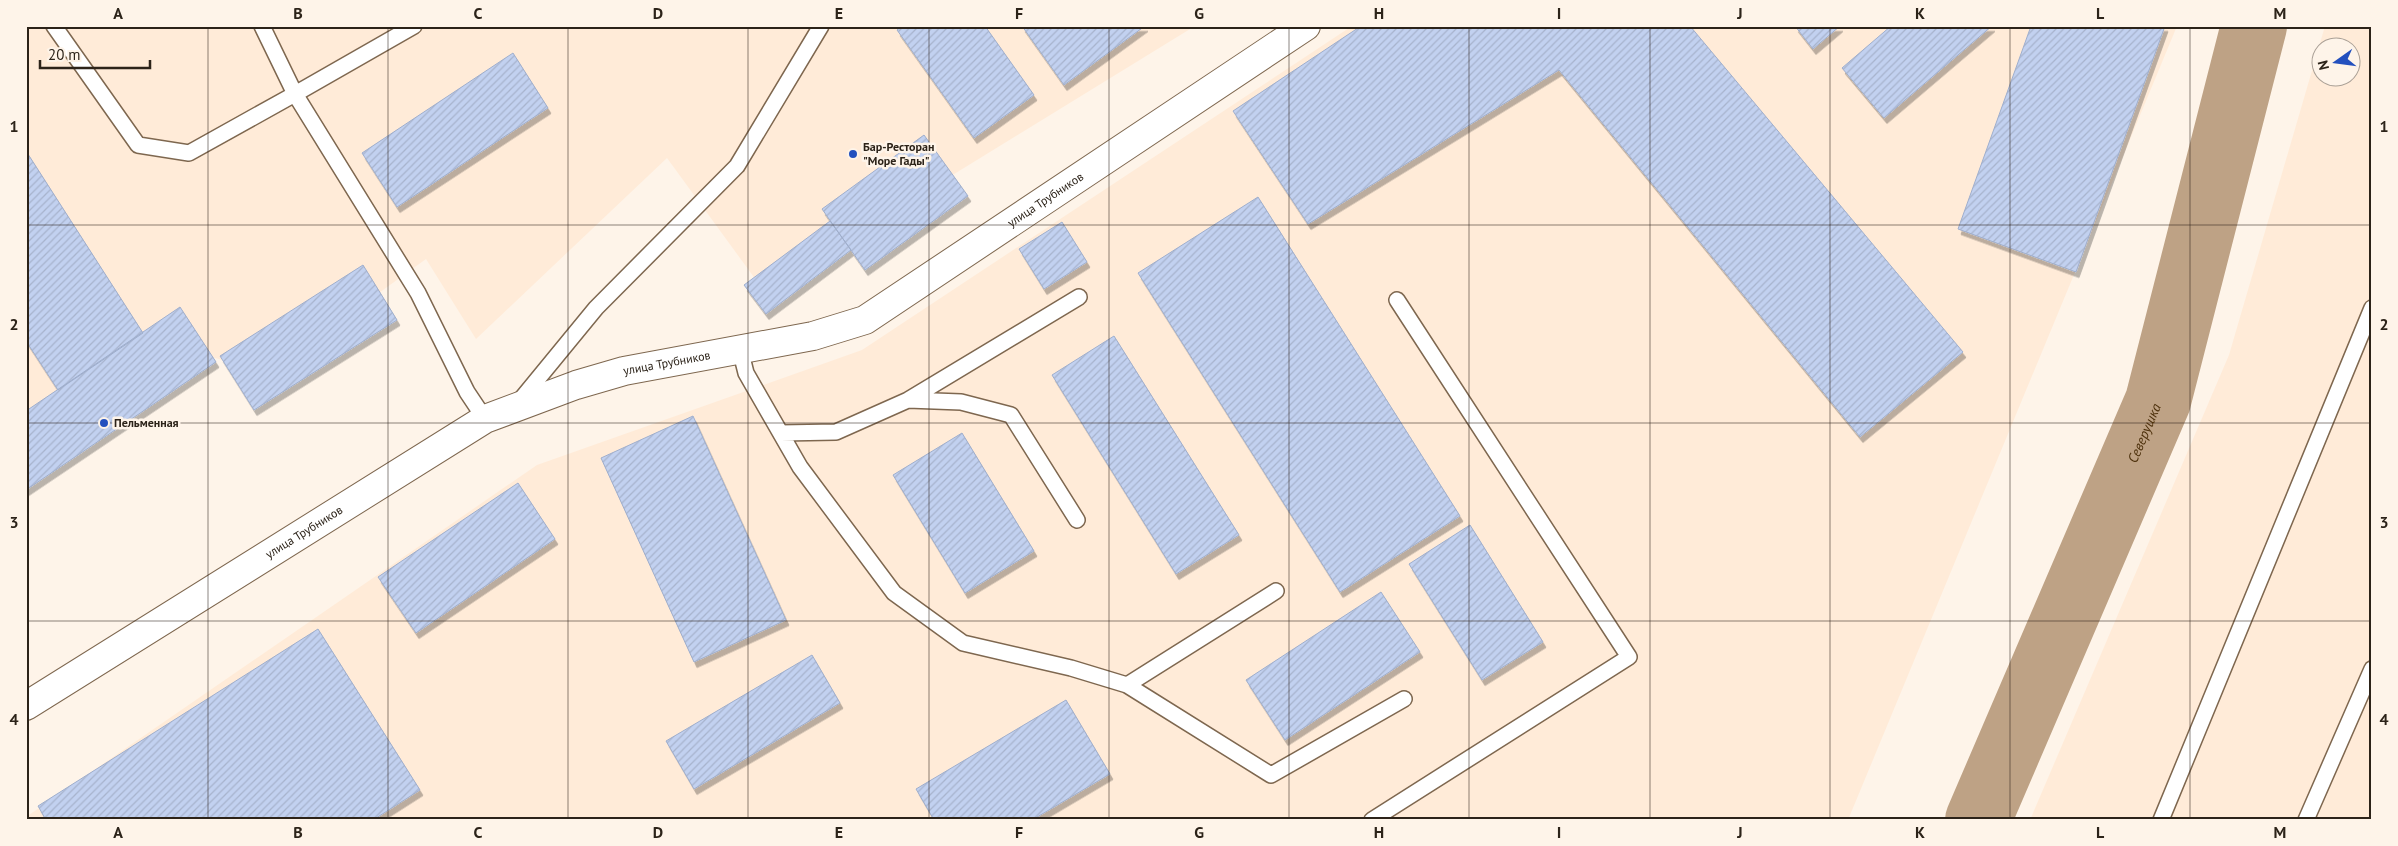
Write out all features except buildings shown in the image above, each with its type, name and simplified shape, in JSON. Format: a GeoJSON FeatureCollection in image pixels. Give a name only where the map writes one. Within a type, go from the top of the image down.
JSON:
{"type":"FeatureCollection","features":[{"type":"Feature","properties":{"kind":"main road","name":"улица Трубников"},"geometry":{"type":"LineString","coordinates":[[26,706],[485,419],[576,385],[624,371],[812,336],[865,320],[1306,26]]}},
{"type":"Feature","properties":{"kind":"lane"},"geometry":{"type":"LineString","coordinates":[[54,26],[138,145],[189,153],[414,26]]}},
{"type":"Feature","properties":{"kind":"lane"},"geometry":{"type":"LineString","coordinates":[[262,26],[295,94],[418,293],[467,392],[485,419]]}},
{"type":"Feature","properties":{"kind":"lane"},"geometry":{"type":"LineString","coordinates":[[514,408],[596,308],[737,166],[821,26]]}},
{"type":"Feature","properties":{"kind":"lane"},"geometry":{"type":"LineString","coordinates":[[781,433],[836,432],[908,400],[1079,297]]}},
{"type":"Feature","properties":{"kind":"lane"},"geometry":{"type":"LineString","coordinates":[[1372,820],[1629,657],[1397,300]]}},
{"type":"Feature","properties":{"kind":"lane"},"geometry":{"type":"LineString","coordinates":[[2161,820],[2372,308]]}},
{"type":"Feature","properties":{"kind":"lane"},"geometry":{"type":"LineString","coordinates":[[740,349],[746,373],[800,467],[894,593],[963,642],[1071,668],[1127,685],[1270,775],[1404,699]]}},
{"type":"Feature","properties":{"kind":"lane"},"geometry":{"type":"LineString","coordinates":[[908,400],[961,402],[1011,415],[1077,520]]}},
{"type":"Feature","properties":{"kind":"lane"},"geometry":{"type":"LineString","coordinates":[[1127,685],[1276,591]]}},
{"type":"Feature","properties":{"kind":"lane"},"geometry":{"type":"LineString","coordinates":[[2306,820],[2372,669]]}},
{"type":"Feature","properties":{"kind":"shaded area"},"geometry":{"type":"Polygon","coordinates":[[[26,26],[1195,26],[764,291],[667,158],[476,339],[426,259],[268,373],[187,350],[26,450],[26,26]]]}},
{"type":"Feature","properties":{"kind":"shaded area"},"geometry":{"type":"Polygon","coordinates":[[[1352,26],[2177,26],[1848,820],[26,820],[26,817],[537,465],[862,350],[1352,26]]]}},
{"type":"Feature","properties":{"kind":"shaded area"},"geometry":{"type":"Polygon","coordinates":[[[2325,26],[2372,26],[2372,820],[2030,820],[2229,355],[2310,77],[2310,88],[2360,88],[2360,38],[2321,38],[2325,26]]]}},
{"type":"Feature","properties":{"kind":"waterway","name":"Северушка"},"geometry":{"type":"LineString","coordinates":[[1978,820],[2158,401],[2254,26]]}},
{"type":"Feature","properties":{"kind":"place","name":"Бар-Ресторан \"Море Гады\""},"geometry":{"type":"Point","coordinates":[853,154]}},
{"type":"Feature","properties":{"kind":"place","name":"Пельменная"},"geometry":{"type":"Point","coordinates":[104,423]}}]}
